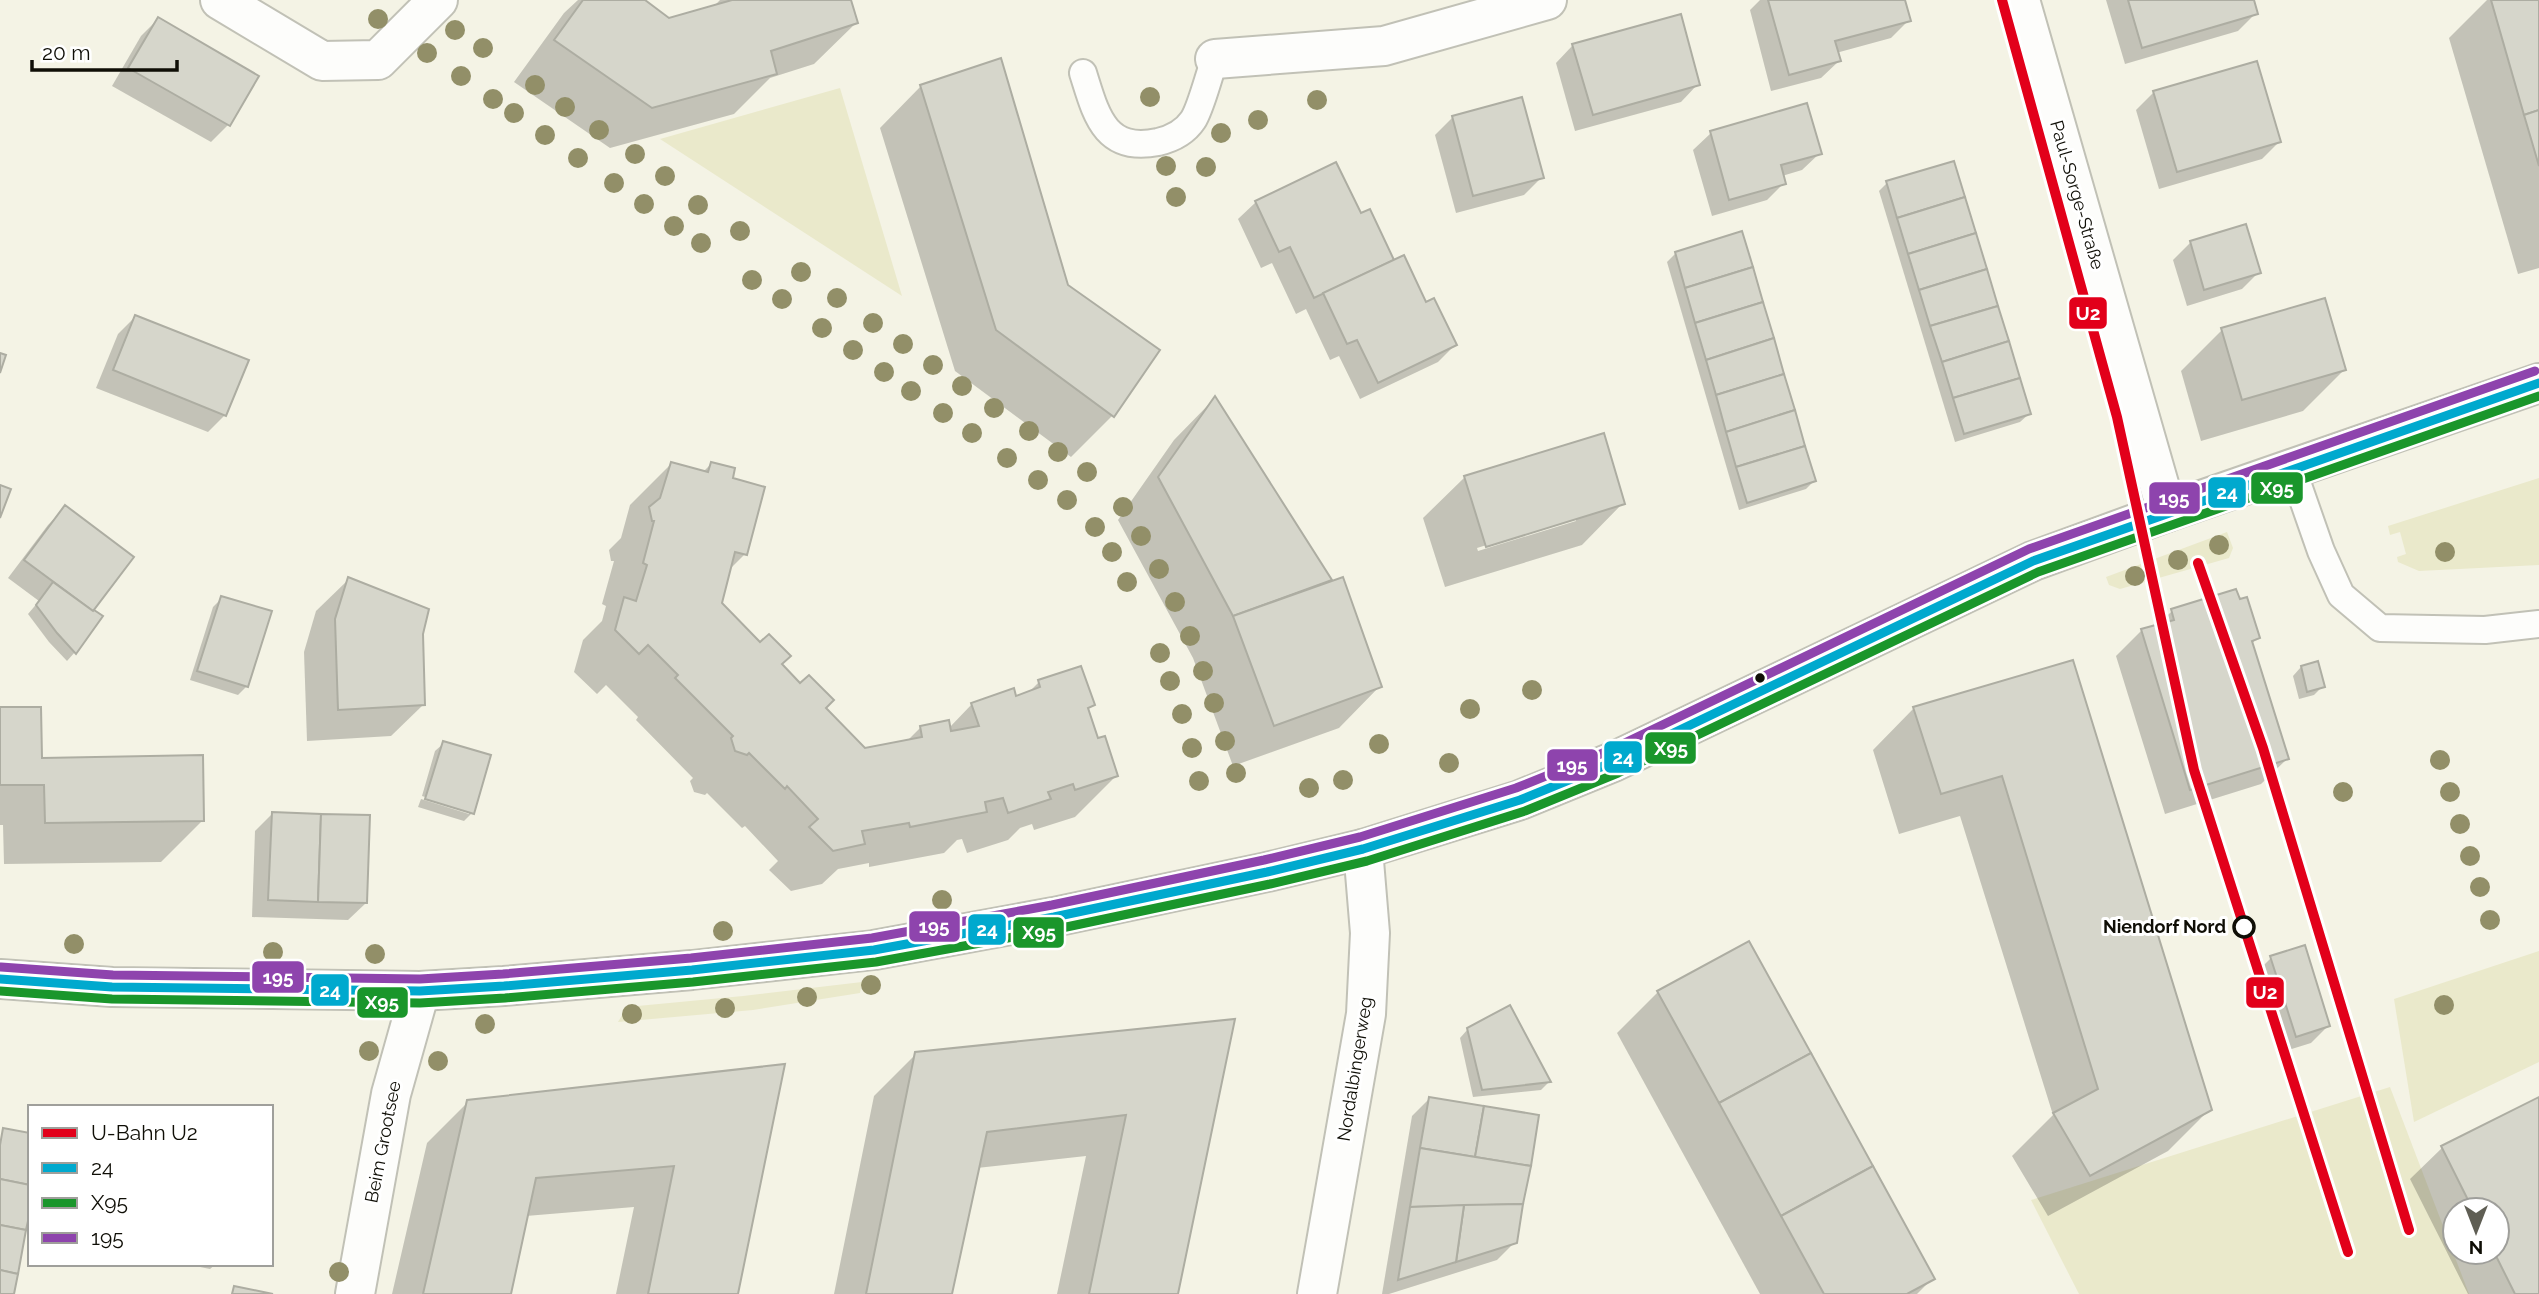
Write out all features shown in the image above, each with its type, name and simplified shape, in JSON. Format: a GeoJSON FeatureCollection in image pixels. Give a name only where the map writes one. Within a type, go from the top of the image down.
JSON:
{"type":"FeatureCollection","features":[{"type":"Feature","properties":{"kind":"street"},"geometry":{"type":"LineString","coordinates":[[220,0],[322,61],[378,60],[438,0]]}},
{"type":"Feature","properties":{"kind":"street"},"geometry":{"type":"LineString","coordinates":[[1215,59],[1384,46],[1547,0]]}},
{"type":"Feature","properties":{"kind":"street","name":"Paul-Sorge-Straße"},"geometry":{"type":"LineString","coordinates":[[2020,0],[2167,512]]}},
{"type":"Feature","properties":{"kind":"street"},"geometry":{"type":"LineString","coordinates":[[0,979],[111,987],[420,991],[692,970],[874,950],[1054,917],[1363,849],[1520,800],[1613,762],[2033,561],[2539,383]]}},
{"type":"Feature","properties":{"kind":"street","name":"Nordalbingerweg"},"geometry":{"type":"LineString","coordinates":[[1317,1294],[1366,1014],[1370,933],[1363,849]]}},
{"type":"Feature","properties":{"kind":"street","name":"Beim Grootsee"},"geometry":{"type":"LineString","coordinates":[[355,1294],[391,1094],[420,991]]}},
{"type":"Feature","properties":{"kind":"lane"},"geometry":{"type":"LineString","coordinates":[[1083,73],[1097,118],[1113,137],[1141,146],[1172,139],[1194,120],[1215,59]]}},
{"type":"Feature","properties":{"kind":"lane"},"geometry":{"type":"LineString","coordinates":[[2292,468],[2321,551],[2342,595],[2380,628],[2485,630],[2539,624]]}},
{"type":"Feature","properties":{"kind":"green space"},"geometry":{"type":"Polygon","coordinates":[[[840,88],[902,296],[660,139],[840,88]]]}},
{"type":"Feature","properties":{"kind":"green space"},"geometry":{"type":"Polygon","coordinates":[[[2539,478],[2539,565],[2419,571],[2398,562],[2397,557],[2406,554],[2400,532],[2390,535],[2388,526],[2539,478]]]}},
{"type":"Feature","properties":{"kind":"green space"},"geometry":{"type":"Polygon","coordinates":[[[2227,532],[2233,548],[2229,558],[2120,589],[2109,585],[2106,577],[2227,532]]]}},
{"type":"Feature","properties":{"kind":"green space"},"geometry":{"type":"Polygon","coordinates":[[[2539,951],[2539,1062],[2414,1122],[2394,999],[2539,951]]]}},
{"type":"Feature","properties":{"kind":"green space"},"geometry":{"type":"Polygon","coordinates":[[[862,982],[860,993],[753,1010],[618,1022],[627,1007],[862,982]]]}},
{"type":"Feature","properties":{"kind":"green space"},"geometry":{"type":"Polygon","coordinates":[[[2390,1087],[2441,1221],[2441,1266],[2458,1266],[2469,1294],[2079,1294],[2031,1200],[2390,1087]]]}},
{"type":"Feature","properties":{"kind":"building"},"geometry":{"type":"Polygon","coordinates":[[[583,0],[645,0],[669,18],[732,0],[851,0],[858,23],[771,51],[777,74],[652,108],[554,40],[583,0]]]}},
{"type":"Feature","properties":{"kind":"building"},"geometry":{"type":"Polygon","coordinates":[[[1768,0],[1905,0],[1911,21],[1835,41],[1841,61],[1789,75],[1768,0]]]}},
{"type":"Feature","properties":{"kind":"building"},"geometry":{"type":"Polygon","coordinates":[[[2128,0],[2254,0],[2258,14],[2142,48],[2128,0]]]}},
{"type":"Feature","properties":{"kind":"building"},"geometry":{"type":"Polygon","coordinates":[[[2491,0],[2539,0],[2539,110],[2524,115],[2491,0]]]}},
{"type":"Feature","properties":{"kind":"building"},"geometry":{"type":"Polygon","coordinates":[[[1681,14],[1700,85],[1593,115],[1572,44],[1681,14]]]}},
{"type":"Feature","properties":{"kind":"building"},"geometry":{"type":"Polygon","coordinates":[[[158,17],[259,76],[230,126],[128,68],[158,17]]]}},
{"type":"Feature","properties":{"kind":"building"},"geometry":{"type":"Polygon","coordinates":[[[1001,58],[1068,285],[1160,350],[1114,417],[996,330],[920,85],[1001,58]]]}},
{"type":"Feature","properties":{"kind":"building"},"geometry":{"type":"Polygon","coordinates":[[[2257,61],[2281,142],[2177,172],[2153,91],[2257,61]]]}},
{"type":"Feature","properties":{"kind":"building"},"geometry":{"type":"Polygon","coordinates":[[[1522,97],[1544,178],[1473,196],[1452,116],[1522,97]]]}},
{"type":"Feature","properties":{"kind":"building"},"geometry":{"type":"Polygon","coordinates":[[[1807,103],[1822,154],[1781,165],[1786,184],[1729,200],[1710,131],[1807,103]]]}},
{"type":"Feature","properties":{"kind":"building"},"geometry":{"type":"Polygon","coordinates":[[[2539,110],[2539,166],[2524,115],[2539,110]]]}},
{"type":"Feature","properties":{"kind":"building"},"geometry":{"type":"Polygon","coordinates":[[[1954,161],[1965,197],[1897,218],[1886,181],[1954,161]]]}},
{"type":"Feature","properties":{"kind":"building"},"geometry":{"type":"Polygon","coordinates":[[[1336,162],[1361,213],[1370,209],[1394,260],[1314,298],[1290,247],[1279,252],[1255,201],[1336,162]]]}},
{"type":"Feature","properties":{"kind":"building"},"geometry":{"type":"Polygon","coordinates":[[[1965,197],[1976,233],[1908,254],[1897,218],[1965,197]]]}},
{"type":"Feature","properties":{"kind":"building"},"geometry":{"type":"Polygon","coordinates":[[[2246,224],[2261,273],[2204,290],[2190,241],[2246,224]]]}},
{"type":"Feature","properties":{"kind":"building"},"geometry":{"type":"Polygon","coordinates":[[[1742,231],[1753,267],[1685,288],[1675,252],[1742,231]]]}},
{"type":"Feature","properties":{"kind":"building"},"geometry":{"type":"Polygon","coordinates":[[[1976,233],[1987,269],[1919,290],[1908,254],[1976,233]]]}},
{"type":"Feature","properties":{"kind":"building"},"geometry":{"type":"Polygon","coordinates":[[[1404,255],[1426,302],[1434,298],[1457,345],[1378,383],[1357,340],[1347,344],[1323,293],[1404,255]]]}},
{"type":"Feature","properties":{"kind":"building"},"geometry":{"type":"Polygon","coordinates":[[[1753,267],[1763,302],[1695,323],[1685,288],[1753,267]]]}},
{"type":"Feature","properties":{"kind":"building"},"geometry":{"type":"Polygon","coordinates":[[[1987,269],[1998,306],[1930,326],[1919,290],[1987,269]]]}},
{"type":"Feature","properties":{"kind":"building"},"geometry":{"type":"Polygon","coordinates":[[[2325,298],[2346,370],[2242,400],[2221,328],[2325,298]]]}},
{"type":"Feature","properties":{"kind":"building"},"geometry":{"type":"Polygon","coordinates":[[[1763,302],[1774,338],[1706,360],[1695,323],[1763,302]]]}},
{"type":"Feature","properties":{"kind":"building"},"geometry":{"type":"Polygon","coordinates":[[[1998,306],[2009,341],[1942,362],[1930,326],[1998,306]]]}},
{"type":"Feature","properties":{"kind":"building"},"geometry":{"type":"Polygon","coordinates":[[[135,315],[249,360],[226,416],[113,370],[135,315]]]}},
{"type":"Feature","properties":{"kind":"building"},"geometry":{"type":"Polygon","coordinates":[[[1774,338],[1784,374],[1716,395],[1706,360],[1774,338]]]}},
{"type":"Feature","properties":{"kind":"building"},"geometry":{"type":"Polygon","coordinates":[[[2009,341],[2020,378],[1953,398],[1942,362],[2009,341]]]}},
{"type":"Feature","properties":{"kind":"building"},"geometry":{"type":"Polygon","coordinates":[[[0,353],[6,355],[0,373],[0,353]]]}},
{"type":"Feature","properties":{"kind":"building"},"geometry":{"type":"Polygon","coordinates":[[[1784,374],[1795,410],[1726,432],[1716,395],[1784,374]]]}},
{"type":"Feature","properties":{"kind":"building"},"geometry":{"type":"Polygon","coordinates":[[[2020,378],[2031,414],[1964,434],[1953,398],[2020,378]]]}},
{"type":"Feature","properties":{"kind":"building"},"geometry":{"type":"Polygon","coordinates":[[[1215,396],[1332,580],[1233,616],[1158,477],[1215,396]]]}},
{"type":"Feature","properties":{"kind":"building"},"geometry":{"type":"Polygon","coordinates":[[[1795,410],[1805,446],[1736,467],[1726,432],[1795,410]]]}},
{"type":"Feature","properties":{"kind":"building"},"geometry":{"type":"Polygon","coordinates":[[[1604,433],[1625,504],[1486,547],[1464,476],[1604,433]]]}},
{"type":"Feature","properties":{"kind":"building"},"geometry":{"type":"Polygon","coordinates":[[[1805,446],[1816,481],[1747,503],[1736,467],[1805,446]]]}},
{"type":"Feature","properties":{"kind":"building"},"geometry":{"type":"Polygon","coordinates":[[[671,462],[708,472],[711,462],[735,468],[733,478],[765,487],[747,555],[735,552],[722,603],[760,642],[769,634],[791,656],[782,664],[800,683],[809,675],[834,700],[826,708],[865,748],[922,737],[920,726],[949,720],[951,731],[979,726],[971,703],[1014,688],[1016,696],[1040,687],[1038,680],[1081,666],[1095,705],[1088,708],[1098,738],[1105,736],[1118,776],[1075,790],[1073,784],[1048,792],[1051,799],[1008,813],[1003,798],[985,802],[987,812],[910,827],[909,823],[862,831],[865,844],[833,851],[809,827],[818,819],[787,786],[785,789],[749,753],[747,755],[735,751],[731,738],[733,736],[675,678],[678,675],[648,645],[639,654],[615,630],[624,597],[636,601],[647,565],[643,563],[654,521],[649,507],[660,498],[671,462]]]}},
{"type":"Feature","properties":{"kind":"building"},"geometry":{"type":"Polygon","coordinates":[[[0,485],[11,489],[0,518],[0,485]]]}},
{"type":"Feature","properties":{"kind":"building"},"geometry":{"type":"Polygon","coordinates":[[[65,505],[134,557],[93,611],[24,560],[65,505]]]}},
{"type":"Feature","properties":{"kind":"building"},"geometry":{"type":"Polygon","coordinates":[[[348,577],[429,609],[423,634],[425,705],[338,710],[335,619],[348,577]]]}},
{"type":"Feature","properties":{"kind":"building"},"geometry":{"type":"Polygon","coordinates":[[[1343,577],[1382,687],[1274,726],[1233,616],[1343,577]]]}},
{"type":"Feature","properties":{"kind":"building"},"geometry":{"type":"Polygon","coordinates":[[[53,582],[103,616],[76,654],[36,605],[53,582]]]}},
{"type":"Feature","properties":{"kind":"building"},"geometry":{"type":"Polygon","coordinates":[[[2236,589],[2240,599],[2247,597],[2260,638],[2252,641],[2289,759],[2190,790],[2141,629],[2174,620],[2171,609],[2236,589]]]}},
{"type":"Feature","properties":{"kind":"building"},"geometry":{"type":"Polygon","coordinates":[[[221,596],[272,611],[248,687],[197,671],[221,596]]]}},
{"type":"Feature","properties":{"kind":"building"},"geometry":{"type":"Polygon","coordinates":[[[2073,660],[2212,1110],[2090,1176],[2053,1113],[2098,1089],[2002,776],[1941,794],[1913,707],[2073,660]]]}},
{"type":"Feature","properties":{"kind":"building"},"geometry":{"type":"Polygon","coordinates":[[[2318,661],[2325,687],[2307,692],[2301,666],[2318,661]]]}},
{"type":"Feature","properties":{"kind":"building"},"geometry":{"type":"Polygon","coordinates":[[[0,707],[41,707],[42,758],[203,755],[204,821],[45,823],[44,785],[0,785],[0,707]]]}},
{"type":"Feature","properties":{"kind":"building"},"geometry":{"type":"Polygon","coordinates":[[[443,741],[491,755],[474,814],[425,799],[443,741]]]}},
{"type":"Feature","properties":{"kind":"building"},"geometry":{"type":"Polygon","coordinates":[[[272,812],[321,814],[318,902],[268,900],[272,812]]]}},
{"type":"Feature","properties":{"kind":"building"},"geometry":{"type":"Polygon","coordinates":[[[321,814],[370,815],[367,903],[318,902],[321,814]]]}},
{"type":"Feature","properties":{"kind":"building"},"geometry":{"type":"Polygon","coordinates":[[[1749,941],[1811,1053],[1719,1103],[1657,991],[1749,941]]]}},
{"type":"Feature","properties":{"kind":"building"},"geometry":{"type":"Polygon","coordinates":[[[2305,945],[2330,1026],[2296,1037],[2270,956],[2305,945]]]}},
{"type":"Feature","properties":{"kind":"building"},"geometry":{"type":"Polygon","coordinates":[[[1510,1005],[1551,1082],[1482,1090],[1467,1028],[1510,1005]]]}},
{"type":"Feature","properties":{"kind":"building"},"geometry":{"type":"Polygon","coordinates":[[[1235,1019],[1178,1294],[1089,1294],[1126,1115],[987,1132],[952,1294],[866,1294],[915,1052],[1235,1019]]]}},
{"type":"Feature","properties":{"kind":"building"},"geometry":{"type":"Polygon","coordinates":[[[1811,1053],[1873,1166],[1781,1216],[1719,1103],[1811,1053]]]}},
{"type":"Feature","properties":{"kind":"building"},"geometry":{"type":"Polygon","coordinates":[[[785,1064],[738,1294],[648,1294],[674,1166],[536,1178],[511,1294],[423,1294],[467,1100],[785,1064]]]}},
{"type":"Feature","properties":{"kind":"building"},"geometry":{"type":"Polygon","coordinates":[[[1429,1097],[1484,1106],[1475,1157],[1420,1148],[1429,1097]]]}},
{"type":"Feature","properties":{"kind":"building"},"geometry":{"type":"Polygon","coordinates":[[[2539,1097],[2539,1294],[2515,1294],[2501,1266],[2511,1266],[2511,1196],[2466,1196],[2441,1146],[2539,1097]]]}},
{"type":"Feature","properties":{"kind":"building"},"geometry":{"type":"Polygon","coordinates":[[[1484,1106],[1539,1115],[1531,1166],[1475,1157],[1484,1106]]]}},
{"type":"Feature","properties":{"kind":"building"},"geometry":{"type":"Polygon","coordinates":[[[3,1128],[28,1133],[28,1185],[0,1179],[3,1128]]]}},
{"type":"Feature","properties":{"kind":"building"},"geometry":{"type":"Polygon","coordinates":[[[1420,1148],[1531,1166],[1523,1204],[1410,1207],[1420,1148]]]}},
{"type":"Feature","properties":{"kind":"building"},"geometry":{"type":"Polygon","coordinates":[[[1873,1166],[1935,1279],[1907,1294],[1824,1294],[1781,1216],[1873,1166]]]}},
{"type":"Feature","properties":{"kind":"building"},"geometry":{"type":"Polygon","coordinates":[[[0,1179],[28,1185],[26,1230],[0,1225],[0,1179]]]}},
{"type":"Feature","properties":{"kind":"building"},"geometry":{"type":"Polygon","coordinates":[[[1523,1204],[1517,1243],[1456,1262],[1464,1205],[1523,1204]]]}},
{"type":"Feature","properties":{"kind":"building"},"geometry":{"type":"Polygon","coordinates":[[[1464,1205],[1456,1262],[1398,1280],[1410,1207],[1464,1205]]]}},
{"type":"Feature","properties":{"kind":"building"},"geometry":{"type":"Polygon","coordinates":[[[0,1225],[26,1230],[18,1274],[0,1270],[0,1225]]]}},
{"type":"Feature","properties":{"kind":"building"},"geometry":{"type":"Polygon","coordinates":[[[0,1270],[18,1274],[14,1294],[0,1294],[0,1270]]]}},
{"type":"Feature","properties":{"kind":"building"},"geometry":{"type":"Polygon","coordinates":[[[234,1286],[273,1294],[232,1294],[234,1286]]]}},
{"type":"Feature","properties":{"kind":"metro line","name":"U2"},"geometry":{"type":"LineString","coordinates":[[2002,0],[2117,417],[2194,770],[2348,1252]]}},
{"type":"Feature","properties":{"kind":"metro line","name":"U2"},"geometry":{"type":"LineString","coordinates":[[2198,563],[2263,748],[2409,1230]]}},
{"type":"Feature","properties":{"kind":"transit line","name":"195"},"geometry":{"type":"LineString","coordinates":[[1,967],[113,975],[420,979],[503,974],[691,958],[872,938],[1052,905],[1264,860],[1360,837],[1516,788],[1608,751],[2029,549],[2535,371]]}},
{"type":"Feature","properties":{"kind":"transit line","name":"24"},"geometry":{"type":"LineString","coordinates":[[0,979],[112,987],[420,991],[504,986],[692,970],[874,950],[1054,917],[1267,872],[1363,849],[1520,800],[1613,762],[2033,561],[2539,383]]}},
{"type":"Feature","properties":{"kind":"transit line","name":"X95"},"geometry":{"type":"LineString","coordinates":[[0,991],[112,999],[420,1003],[505,998],[693,982],[876,962],[1057,929],[1270,884],[1367,861],[1525,811],[1618,773],[2038,572],[2539,396]]}},
{"type":"Feature","properties":{"kind":"place","name":"Niendorf Nord"},"geometry":{"type":"Point","coordinates":[2244,927]}}]}
